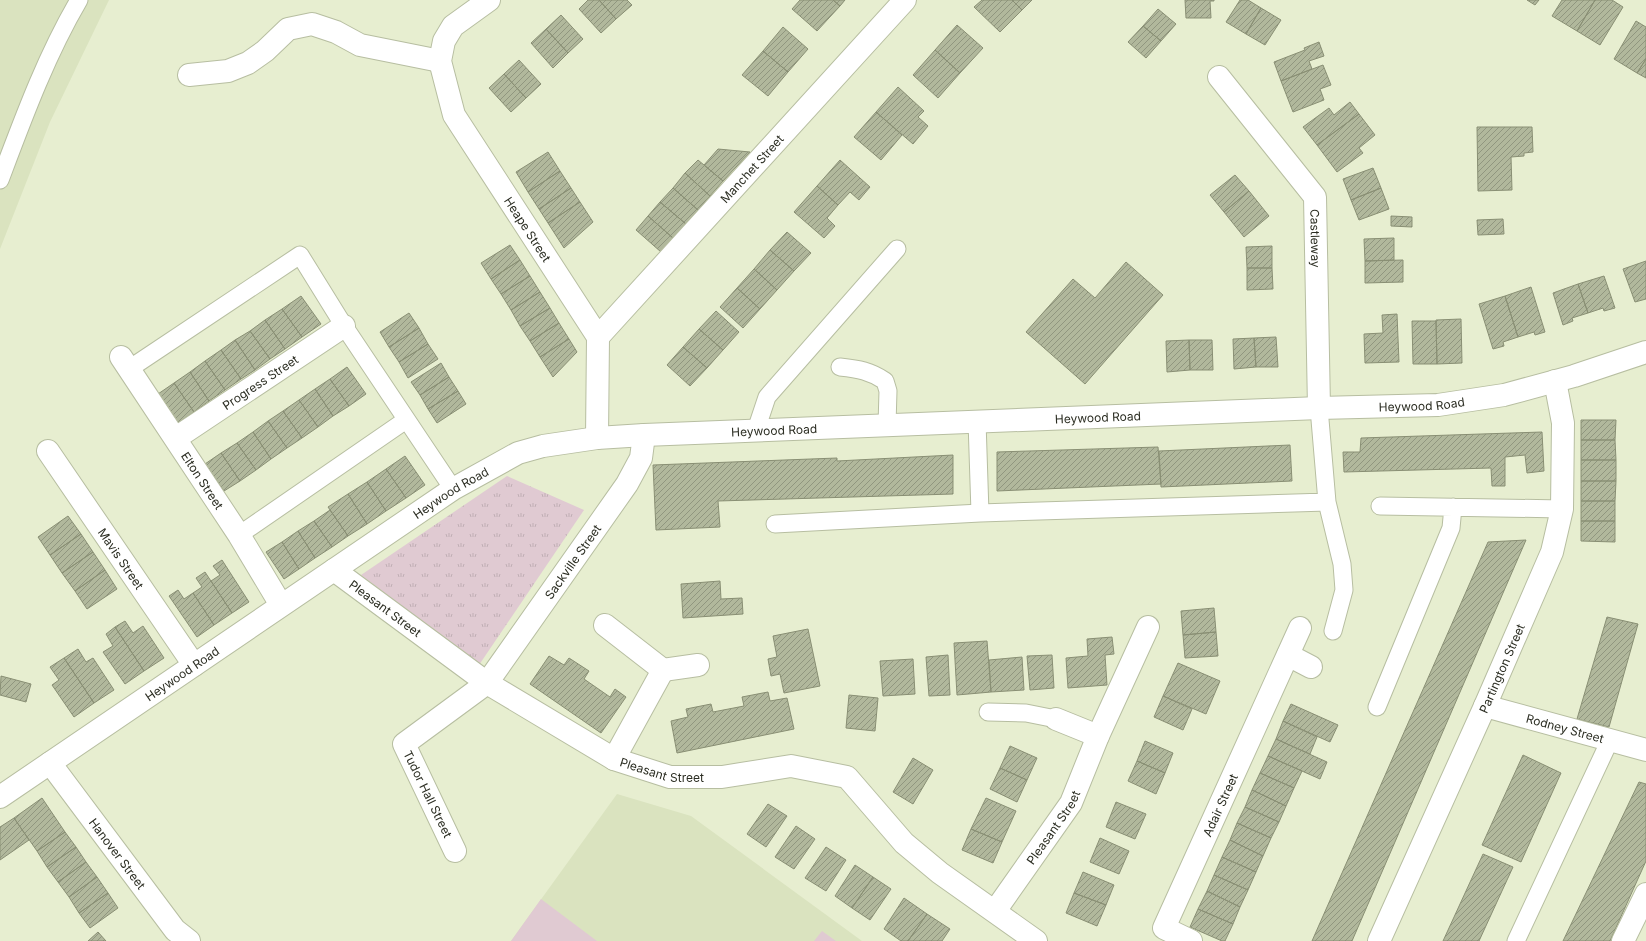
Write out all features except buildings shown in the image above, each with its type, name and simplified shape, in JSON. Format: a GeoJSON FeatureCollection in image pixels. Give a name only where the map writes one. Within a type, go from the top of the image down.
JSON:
{"type":"FeatureCollection","features":[{"type":"Feature","properties":{"kind":"street","name":"Heape Street"},"geometry":{"type":"LineString","coordinates":[[489,0],[454,26],[444,42],[440,61],[454,116],[598,337]]}},
{"type":"Feature","properties":{"kind":"street","name":"Manchet Street"},"geometry":{"type":"LineString","coordinates":[[598,337],[905,0]]}},
{"type":"Feature","properties":{"kind":"street"},"geometry":{"type":"LineString","coordinates":[[189,75],[228,71],[248,63],[265,51],[288,29],[312,24],[336,32],[360,45],[440,61]]}},
{"type":"Feature","properties":{"kind":"street","name":"Castleway"},"geometry":{"type":"LineString","coordinates":[[1219,77],[1316,198],[1319,408]]}},
{"type":"Feature","properties":{"kind":"street","name":"Progress Street"},"geometry":{"type":"LineString","coordinates":[[176,438],[344,326]]}},
{"type":"Feature","properties":{"kind":"street"},"geometry":{"type":"LineString","coordinates":[[597,438],[598,337]]}},
{"type":"Feature","properties":{"kind":"street","name":"Heywood Road"},"geometry":{"type":"LineString","coordinates":[[0,797],[453,489],[518,453],[543,446],[597,438],[644,435],[1319,408],[1438,405],[1504,395],[1555,381],[1646,352]]}},
{"type":"Feature","properties":{"kind":"street","name":"Elton Street"},"geometry":{"type":"LineString","coordinates":[[125,363],[239,535],[281,605]]}},
{"type":"Feature","properties":{"kind":"street","name":"Partington Street"},"geometry":{"type":"LineString","coordinates":[[1379,941],[1485,706],[1552,552],[1562,509],[1563,423],[1555,381]]}},
{"type":"Feature","properties":{"kind":"street","name":"Sackville Street"},"geometry":{"type":"LineString","coordinates":[[487,683],[627,484],[641,458],[644,435]]}},
{"type":"Feature","properties":{"kind":"street","name":"Mavis Street"},"geometry":{"type":"LineString","coordinates":[[48,451],[194,665]]}},
{"type":"Feature","properties":{"kind":"street","name":"Pleasant Street"},"geometry":{"type":"LineString","coordinates":[[334,570],[487,683],[614,759],[670,777],[722,777],[791,766],[847,777],[904,843],[940,873],[1036,941]]}},
{"type":"Feature","properties":{"kind":"street"},"geometry":{"type":"LineString","coordinates":[[605,625],[663,670],[698,665]]}},
{"type":"Feature","properties":{"kind":"street","name":"Pleasant Street"},"geometry":{"type":"LineString","coordinates":[[995,911],[1071,803],[1098,736],[1148,627]]}},
{"type":"Feature","properties":{"kind":"street","name":"Adair Street"},"geometry":{"type":"LineString","coordinates":[[1191,941],[1164,928],[1300,628]]}},
{"type":"Feature","properties":{"kind":"street"},"geometry":{"type":"LineString","coordinates":[[1288,655],[1311,667]]}},
{"type":"Feature","properties":{"kind":"street"},"geometry":{"type":"LineString","coordinates":[[614,759],[663,670]]}},
{"type":"Feature","properties":{"kind":"street","name":"Tudor Hall Street"},"geometry":{"type":"LineString","coordinates":[[455,851],[404,744],[487,683]]}},
{"type":"Feature","properties":{"kind":"street","name":"Rodney Street"},"geometry":{"type":"LineString","coordinates":[[1485,706],[1646,750]]}},
{"type":"Feature","properties":{"kind":"street"},"geometry":{"type":"LineString","coordinates":[[1056,719],[1098,736]]}},
{"type":"Feature","properties":{"kind":"street","name":"Hanover Street"},"geometry":{"type":"LineString","coordinates":[[50,763],[175,930],[189,941]]}},
{"type":"Feature","properties":{"kind":"street"},"geometry":{"type":"LineString","coordinates":[[1623,941],[1646,894]]}},
{"type":"Feature","properties":{"kind":"lane"},"geometry":{"type":"LineString","coordinates":[[0,180],[22,121],[66,23],[79,0]]}},
{"type":"Feature","properties":{"kind":"lane"},"geometry":{"type":"LineString","coordinates":[[756,430],[767,397],[897,249]]}},
{"type":"Feature","properties":{"kind":"lane"},"geometry":{"type":"LineString","coordinates":[[125,363],[300,255],[344,326],[453,489]]}},
{"type":"Feature","properties":{"kind":"lane"},"geometry":{"type":"LineString","coordinates":[[840,367],[872,373],[885,381],[888,391],[887,425]]}},
{"type":"Feature","properties":{"kind":"lane"},"geometry":{"type":"LineString","coordinates":[[1319,408],[1327,502],[1342,564],[1344,590],[1333,631]]}},
{"type":"Feature","properties":{"kind":"lane"},"geometry":{"type":"LineString","coordinates":[[239,535],[406,420]]}},
{"type":"Feature","properties":{"kind":"lane"},"geometry":{"type":"LineString","coordinates":[[977,421],[980,513]]}},
{"type":"Feature","properties":{"kind":"lane"},"geometry":{"type":"LineString","coordinates":[[775,524],[980,513],[1327,502]]}},
{"type":"Feature","properties":{"kind":"lane"},"geometry":{"type":"LineString","coordinates":[[1380,506],[1562,509]]}},
{"type":"Feature","properties":{"kind":"lane"},"geometry":{"type":"LineString","coordinates":[[1377,707],[1451,528],[1453,507]]}},
{"type":"Feature","properties":{"kind":"lane"},"geometry":{"type":"LineString","coordinates":[[988,712],[1026,713],[1056,719]]}},
{"type":"Feature","properties":{"kind":"lane"},"geometry":{"type":"LineString","coordinates":[[1516,941],[1610,740]]}},
{"type":"Feature","properties":{"kind":"shaded area"},"geometry":{"type":"Polygon","coordinates":[[[0,0],[109,0],[50,122],[0,249],[0,0]]]}},
{"type":"Feature","properties":{"kind":"shaded area"},"geometry":{"type":"Polygon","coordinates":[[[617,794],[691,816],[862,941],[511,941],[617,794]]]}},
{"type":"Feature","properties":{"kind":"green space"},"geometry":{"type":"Polygon","coordinates":[[[507,476],[584,510],[479,665],[361,575],[507,476]]]}},
{"type":"Feature","properties":{"kind":"green space"},"geometry":{"type":"Polygon","coordinates":[[[541,899],[597,941],[511,941],[541,899]]]}},
{"type":"Feature","properties":{"kind":"green space"},"geometry":{"type":"Polygon","coordinates":[[[822,931],[836,941],[814,941],[822,931]]]}}]}
